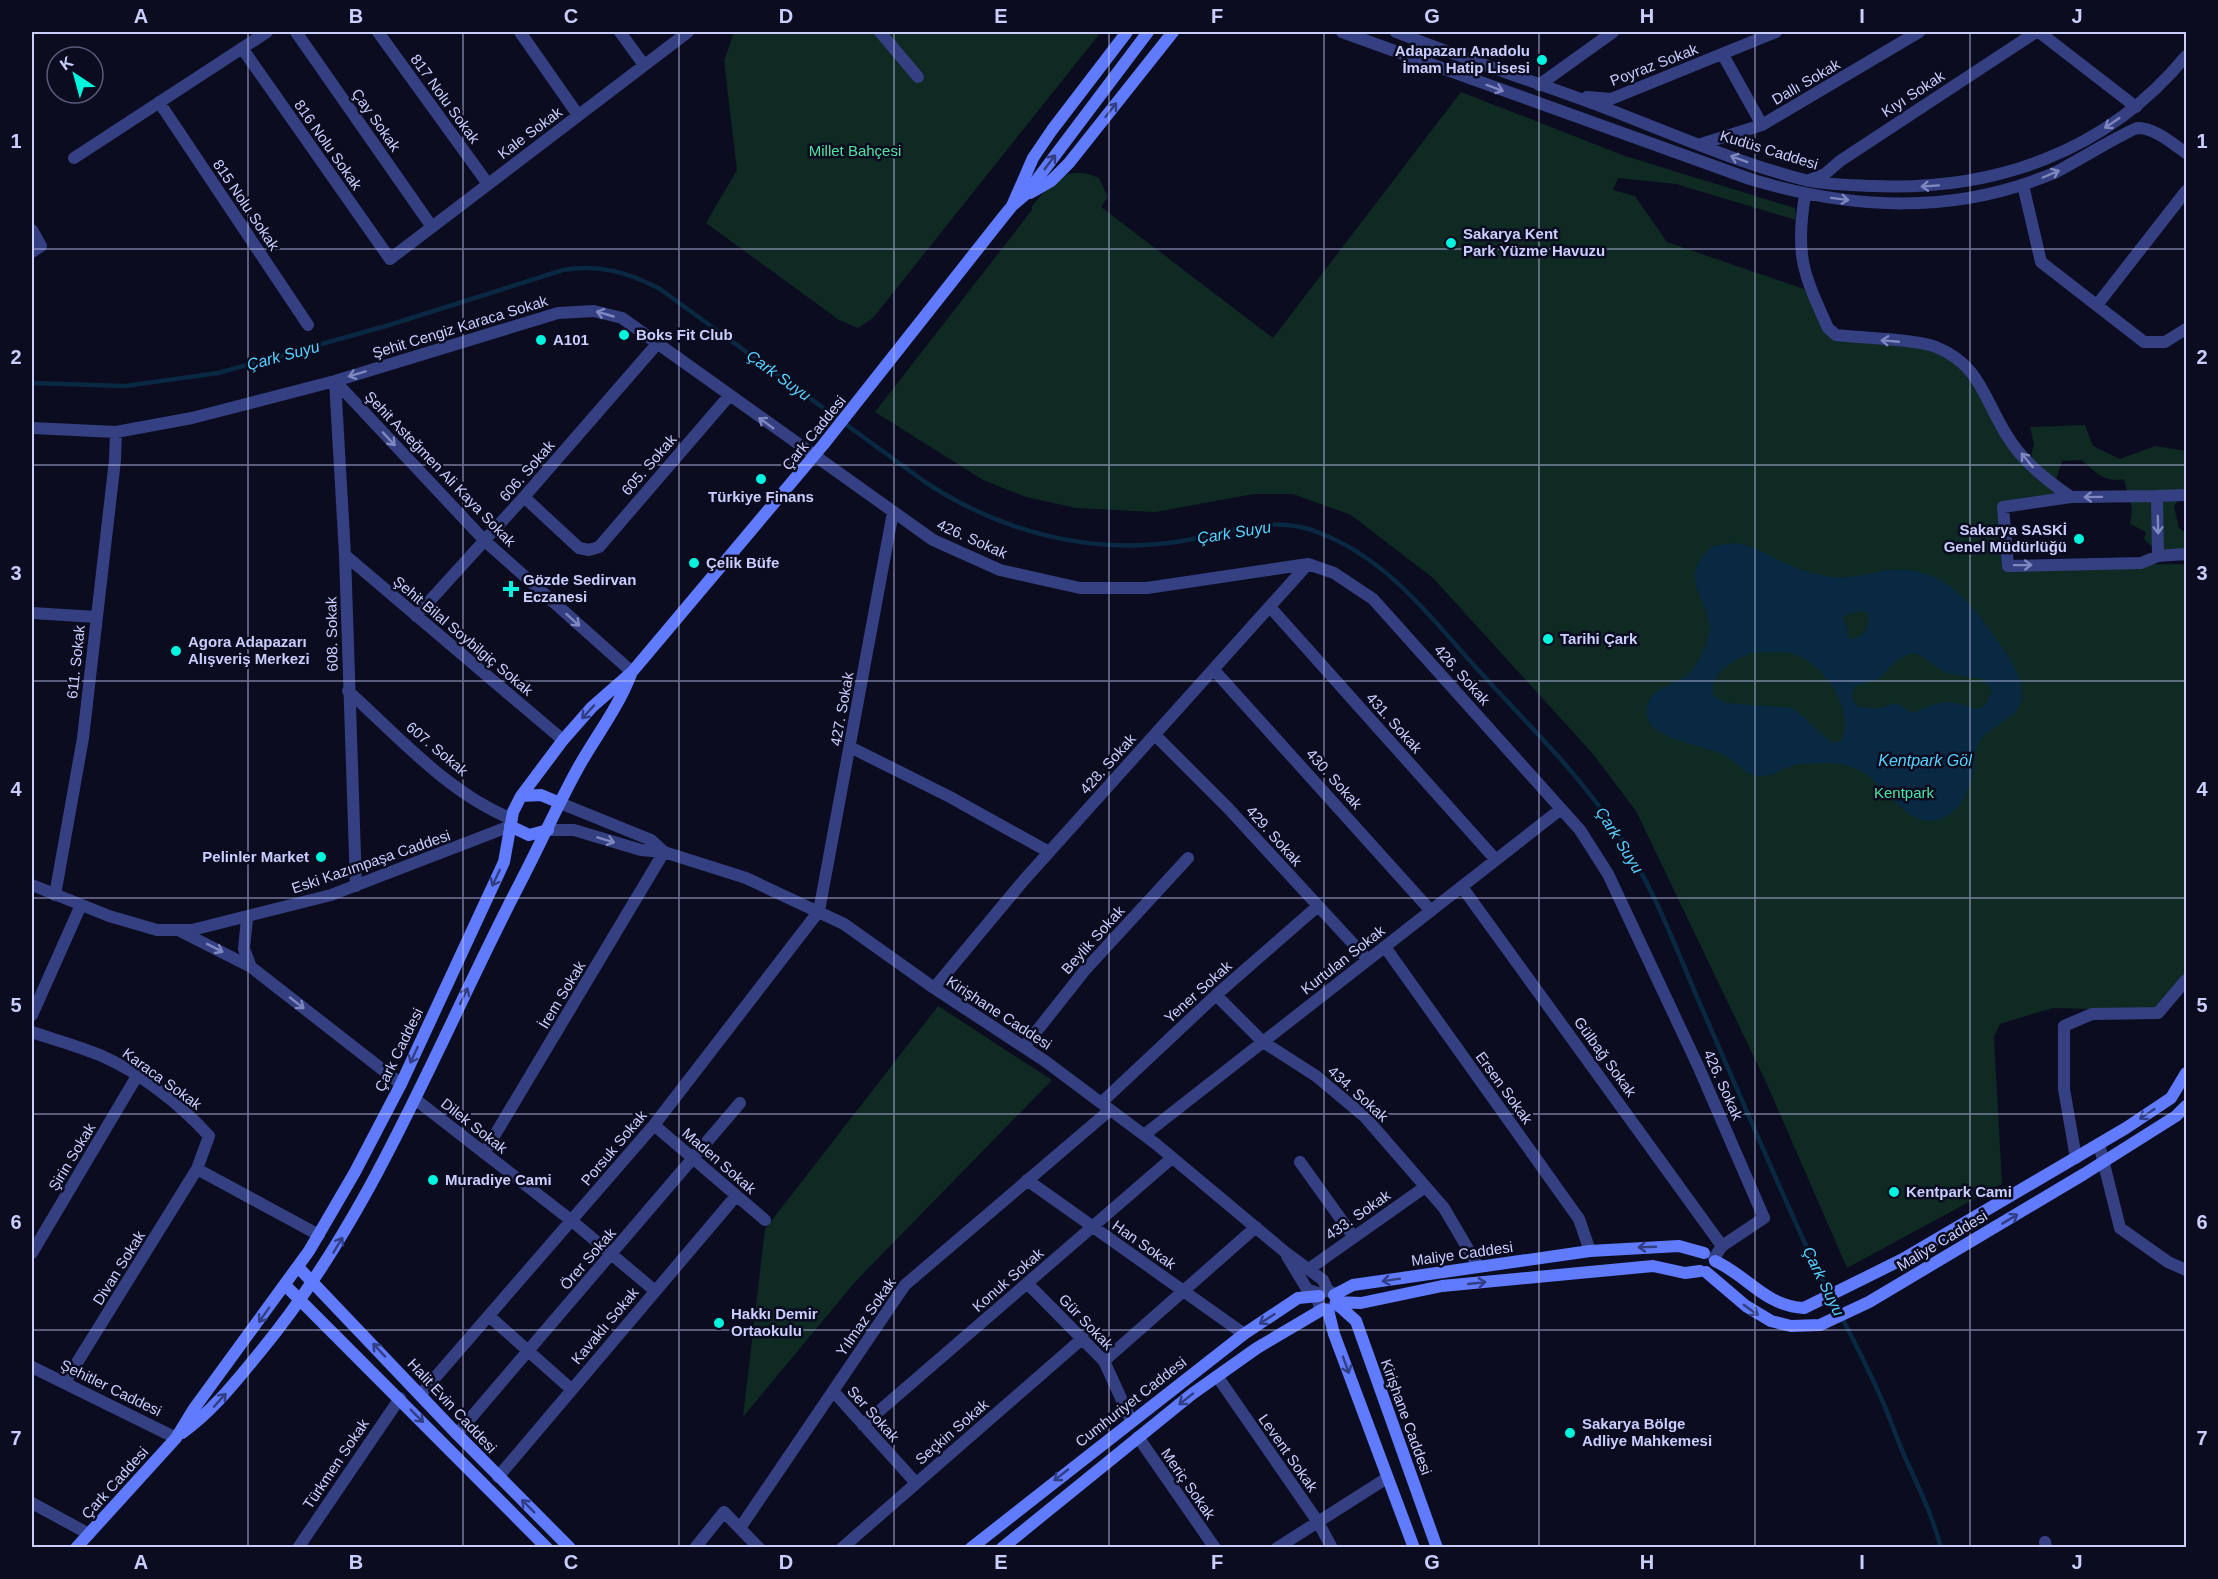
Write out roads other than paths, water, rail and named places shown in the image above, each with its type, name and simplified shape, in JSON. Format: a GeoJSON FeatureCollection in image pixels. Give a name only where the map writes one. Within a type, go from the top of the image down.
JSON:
{"type":"FeatureCollection","features":[{"type":"Feature","properties":{"kind":"main road","name":"Çark Caddesi"},"geometry":{"type":"LineString","coordinates":[[76,1548],[176,1438],[193,1410],[319,1235],[401,1083],[504,862],[511,823],[521,796],[563,740],[592,707],[632,672],[859,401],[1011,206],[1039,149],[1127,32]]}},
{"type":"Feature","properties":{"kind":"main road","name":"Çark Caddesi"},"geometry":{"type":"LineString","coordinates":[[1011,206],[1026,195],[1148,32]]}},
{"type":"Feature","properties":{"kind":"main road"},"geometry":{"type":"LineString","coordinates":[[1026,195],[1051,182],[1069,163],[1173,32]]}},
{"type":"Feature","properties":{"kind":"main road","name":"Çark Caddesi"},"geometry":{"type":"LineString","coordinates":[[176,1438],[203,1418],[218,1402],[302,1301],[357,1211],[415,1099],[560,803],[577,770],[622,697],[632,672]]}},
{"type":"Feature","properties":{"kind":"main road"},"geometry":{"type":"LineString","coordinates":[[521,796],[541,795],[560,803]]}},
{"type":"Feature","properties":{"kind":"main road"},"geometry":{"type":"LineString","coordinates":[[511,823],[528,835],[548,830]]}},
{"type":"Feature","properties":{"kind":"main road","name":"Maliye Caddesi"},"geometry":{"type":"LineString","coordinates":[[1328,1300],[1353,1285],[1590,1251],[1679,1246],[1711,1258],[1727,1267],[1764,1297],[1791,1307],[1804,1308],[1862,1281],[2099,1144],[2171,1098],[2187,1073]]}},
{"type":"Feature","properties":{"kind":"main road","name":"Maliye Caddesi"},"geometry":{"type":"LineString","coordinates":[[1328,1300],[1361,1303],[1442,1286],[1653,1266],[1685,1273],[1703,1272],[1746,1306],[1771,1321],[1791,1326],[1820,1325],[1869,1302],[2104,1162],[2176,1116],[2187,1106]]}},
{"type":"Feature","properties":{"kind":"main road"},"geometry":{"type":"LineString","coordinates":[[1711,1258],[1713,1268],[1703,1272],[1696,1260],[1711,1258]]}},
{"type":"Feature","properties":{"kind":"main road","name":"Halit Evin Caddesi"},"geometry":{"type":"LineString","coordinates":[[298,1267],[315,1281],[498,1477],[570,1548]]}},
{"type":"Feature","properties":{"kind":"main road","name":"Halit Evin Caddesi"},"geometry":{"type":"LineString","coordinates":[[285,1285],[547,1548]]}},
{"type":"Feature","properties":{"kind":"main road","name":"Cumhuriyet Caddesi"},"geometry":{"type":"LineString","coordinates":[[970,1548],[1244,1334],[1298,1298],[1328,1300]]}},
{"type":"Feature","properties":{"kind":"main road","name":"Cumhuriyet Caddesi"},"geometry":{"type":"LineString","coordinates":[[1002,1548],[1137,1437],[1217,1376],[1328,1300]]}},
{"type":"Feature","properties":{"kind":"main road","name":"Kirişhane Caddesi"},"geometry":{"type":"LineString","coordinates":[[1328,1300],[1414,1548]]}},
{"type":"Feature","properties":{"kind":"main road","name":"Kirişhane Caddesi"},"geometry":{"type":"LineString","coordinates":[[1328,1300],[1356,1321],[1437,1548]]}},
{"type":"Feature","properties":{"kind":"main road"},"geometry":{"type":"LineString","coordinates":[[400,1398],[410,1384]]}},
{"type":"Feature","properties":{"kind":"street"},"geometry":{"type":"LineString","coordinates":[[74,158],[245,41],[267,32]]}},
{"type":"Feature","properties":{"kind":"street","name":"Çay Sokak"},"geometry":{"type":"LineString","coordinates":[[296,32],[432,226]]}},
{"type":"Feature","properties":{"kind":"street","name":"817 Nolu Sokak"},"geometry":{"type":"LineString","coordinates":[[378,32],[488,184]]}},
{"type":"Feature","properties":{"kind":"street"},"geometry":{"type":"LineString","coordinates":[[520,32],[578,116]]}},
{"type":"Feature","properties":{"kind":"street"},"geometry":{"type":"LineString","coordinates":[[620,32],[644,65]]}},
{"type":"Feature","properties":{"kind":"street","name":"Kale Sokak"},"geometry":{"type":"LineString","coordinates":[[390,259],[688,32]]}},
{"type":"Feature","properties":{"kind":"street"},"geometry":{"type":"LineString","coordinates":[[880,32],[918,77]]}},
{"type":"Feature","properties":{"kind":"street","name":"Kudüs Caddesi"},"geometry":{"type":"LineString","coordinates":[[1342,32],[1750,179],[1805,195],[1879,203],[1934,204],[1994,194],[2072,165],[2136,128],[2151,131],[2187,153]]}},
{"type":"Feature","properties":{"kind":"street","name":"Kudüs Caddesi"},"geometry":{"type":"LineString","coordinates":[[1396,32],[1701,144],[1807,180],[1904,188],[1962,183],[2024,169],[2106,128],[2136,107],[2187,56]]}},
{"type":"Feature","properties":{"kind":"street"},"geometry":{"type":"LineString","coordinates":[[1539,85],[1598,36],[1613,32]]}},
{"type":"Feature","properties":{"kind":"street","name":"Poyraz Sokak"},"geometry":{"type":"LineString","coordinates":[[1574,96],[1611,99],[1776,32]]}},
{"type":"Feature","properties":{"kind":"street","name":"Dallı Sokak"},"geometry":{"type":"LineString","coordinates":[[1701,144],[1762,125],[1919,32]]}},
{"type":"Feature","properties":{"kind":"street"},"geometry":{"type":"LineString","coordinates":[[2037,32],[2136,107]]}},
{"type":"Feature","properties":{"kind":"street","name":"Kıyı Sokak"},"geometry":{"type":"LineString","coordinates":[[1807,180],[1825,174],[1840,161],[2037,32]]}},
{"type":"Feature","properties":{"kind":"street","name":"816 Nolu Sokak"},"geometry":{"type":"LineString","coordinates":[[245,41],[390,259]]}},
{"type":"Feature","properties":{"kind":"street"},"geometry":{"type":"LineString","coordinates":[[1723,55],[1762,125]]}},
{"type":"Feature","properties":{"kind":"street","name":"815 Nolu Sokak"},"geometry":{"type":"LineString","coordinates":[[159,102],[308,325]]}},
{"type":"Feature","properties":{"kind":"street"},"geometry":{"type":"LineString","coordinates":[[2023,185],[2042,262],[2144,342],[2165,342],[2187,329]]}},
{"type":"Feature","properties":{"kind":"street"},"geometry":{"type":"LineString","coordinates":[[2097,305],[2187,191]]}},
{"type":"Feature","properties":{"kind":"street"},"geometry":{"type":"LineString","coordinates":[[1805,195],[1799,230],[1802,265],[1828,328],[1836,336],[1933,346],[1960,359],[1977,378],[2006,435],[2038,474],[2071,497]]}},
{"type":"Feature","properties":{"kind":"street"},"geometry":{"type":"LineString","coordinates":[[32,230],[36,249]]}},
{"type":"Feature","properties":{"kind":"street","name":"Şehit Cengiz Karaca Sokak"},"geometry":{"type":"LineString","coordinates":[[32,428],[116,432],[192,418],[335,381],[558,313],[594,311],[622,318],[813,457],[893,512]]}},
{"type":"Feature","properties":{"kind":"street","name":"606. Sokak"},"geometry":{"type":"LineString","coordinates":[[416,615],[524,497],[657,344]]}},
{"type":"Feature","properties":{"kind":"street","name":"Şehit Asteğmen Ali Kaya Sokak"},"geometry":{"type":"LineString","coordinates":[[335,381],[484,541],[632,672]]}},
{"type":"Feature","properties":{"kind":"street","name":"608. Sokak"},"geometry":{"type":"LineString","coordinates":[[335,381],[345,555],[356,886]]}},
{"type":"Feature","properties":{"kind":"street","name":"605. Sokak"},"geometry":{"type":"LineString","coordinates":[[524,497],[579,548],[589,550],[599,547],[729,396]]}},
{"type":"Feature","properties":{"kind":"street","name":"611. Sokak"},"geometry":{"type":"LineString","coordinates":[[56,895],[83,738],[116,460],[116,432]]}},
{"type":"Feature","properties":{"kind":"street"},"geometry":{"type":"LineString","coordinates":[[2187,495],[2071,497],[2003,507],[2008,566],[2141,563],[2158,556],[2187,554]]}},
{"type":"Feature","properties":{"kind":"street"},"geometry":{"type":"LineString","coordinates":[[2157,496],[2158,556]]}},
{"type":"Feature","properties":{"kind":"street","name":"426. Sokak"},"geometry":{"type":"LineString","coordinates":[[893,512],[933,540],[1000,570],[1080,588],[1147,588],[1308,564],[1334,573],[1373,599],[1580,830],[1608,874],[1700,1068],[1764,1218],[1722,1246]]}},
{"type":"Feature","properties":{"kind":"street","name":"427. Sokak"},"geometry":{"type":"LineString","coordinates":[[819,911],[893,512]]}},
{"type":"Feature","properties":{"kind":"street","name":"Şehit Bilal Soybilgiç Sokak"},"geometry":{"type":"LineString","coordinates":[[345,555],[563,740]]}},
{"type":"Feature","properties":{"kind":"street","name":"428. Sokak"},"geometry":{"type":"LineString","coordinates":[[934,988],[1049,852],[1308,564]]}},
{"type":"Feature","properties":{"kind":"street","name":"431. Sokak"},"geometry":{"type":"LineString","coordinates":[[1270,607],[1496,860]]}},
{"type":"Feature","properties":{"kind":"street"},"geometry":{"type":"LineString","coordinates":[[32,612],[96,617]]}},
{"type":"Feature","properties":{"kind":"street","name":"430. Sokak"},"geometry":{"type":"LineString","coordinates":[[1214,670],[1431,911]]}},
{"type":"Feature","properties":{"kind":"street","name":"607. Sokak"},"geometry":{"type":"LineString","coordinates":[[348,691],[443,776],[511,823]]}},
{"type":"Feature","properties":{"kind":"street","name":"429. Sokak"},"geometry":{"type":"LineString","coordinates":[[1155,735],[1228,808],[1368,960]]}},
{"type":"Feature","properties":{"kind":"street"},"geometry":{"type":"LineString","coordinates":[[850,747],[950,797],[1049,852]]}},
{"type":"Feature","properties":{"kind":"street","name":"Kirişhane Caddesi"},"geometry":{"type":"LineString","coordinates":[[560,803],[651,840],[664,852]]}},
{"type":"Feature","properties":{"kind":"street","name":"Kurtulan Sokak"},"geometry":{"type":"LineString","coordinates":[[1144,1135],[1561,809]]}},
{"type":"Feature","properties":{"kind":"street","name":"Eski Kazımpaşa Caddesi"},"geometry":{"type":"LineString","coordinates":[[32,885],[109,916],[157,930],[192,930],[247,918],[356,886],[511,823]]}},
{"type":"Feature","properties":{"kind":"street","name":"Kirişhane Caddesi"},"geometry":{"type":"LineString","coordinates":[[548,830],[574,830],[641,850],[664,852],[746,878],[844,924],[934,988],[1024,1047],[1144,1135],[1285,1252],[1323,1280],[1328,1300]]}},
{"type":"Feature","properties":{"kind":"street","name":"İrem Sokak"},"geometry":{"type":"LineString","coordinates":[[484,1153],[664,852]]}},
{"type":"Feature","properties":{"kind":"street","name":"Beylik Sokak"},"geometry":{"type":"LineString","coordinates":[[1024,1047],[1085,970],[1188,858]]}},
{"type":"Feature","properties":{"kind":"street","name":"Gülbağ Sokak"},"geometry":{"type":"LineString","coordinates":[[1462,887],[1722,1246]]}},
{"type":"Feature","properties":{"kind":"street"},"geometry":{"type":"LineString","coordinates":[[32,1016],[81,905]]}},
{"type":"Feature","properties":{"kind":"street","name":"Yener Sokak"},"geometry":{"type":"LineString","coordinates":[[1105,1106],[1215,995],[1317,906]]}},
{"type":"Feature","properties":{"kind":"street","name":"Porsuk Sokak"},"geometry":{"type":"LineString","coordinates":[[420,1395],[654,1125],[819,911]]}},
{"type":"Feature","properties":{"kind":"street"},"geometry":{"type":"LineString","coordinates":[[247,918],[244,950],[251,967]]}},
{"type":"Feature","properties":{"kind":"street"},"geometry":{"type":"LineString","coordinates":[[178,930],[251,967],[401,1083]]}},
{"type":"Feature","properties":{"kind":"street","name":"Ersen Sokak"},"geometry":{"type":"LineString","coordinates":[[1385,946],[1579,1219],[1590,1251]]}},
{"type":"Feature","properties":{"kind":"street"},"geometry":{"type":"LineString","coordinates":[[2076,1158],[2064,1089],[2064,1026],[2092,1014],[2158,1013],[2187,981]]}},
{"type":"Feature","properties":{"kind":"street","name":"434. Sokak"},"geometry":{"type":"LineString","coordinates":[[1215,995],[1263,1042],[1316,1076],[1365,1117],[1444,1208],[1478,1266]]}},
{"type":"Feature","properties":{"kind":"street","name":"Karaca Sokak"},"geometry":{"type":"LineString","coordinates":[[32,1032],[103,1056],[137,1076],[191,1116],[209,1136],[197,1169]]}},
{"type":"Feature","properties":{"kind":"street","name":"Şirin Sokak"},"geometry":{"type":"LineString","coordinates":[[32,1253],[137,1076]]}},
{"type":"Feature","properties":{"kind":"street","name":"Dilek Sokak"},"geometry":{"type":"LineString","coordinates":[[415,1099],[572,1221],[654,1290]]}},
{"type":"Feature","properties":{"kind":"street","name":"Örer Sokak"},"geometry":{"type":"LineString","coordinates":[[457,1434],[740,1103]]}},
{"type":"Feature","properties":{"kind":"street","name":"Yılmaz Sokak"},"geometry":{"type":"LineString","coordinates":[[740,1528],[905,1285],[1027,1180],[1105,1106]]}},
{"type":"Feature","properties":{"kind":"street","name":"Maden Sokak"},"geometry":{"type":"LineString","coordinates":[[654,1125],[765,1220]]}},
{"type":"Feature","properties":{"kind":"street"},"geometry":{"type":"LineString","coordinates":[[2099,1144],[2120,1228],[2168,1262],[2187,1270]]}},
{"type":"Feature","properties":{"kind":"street","name":"Konuk Sokak"},"geometry":{"type":"LineString","coordinates":[[863,1425],[1172,1158]]}},
{"type":"Feature","properties":{"kind":"street"},"geometry":{"type":"LineString","coordinates":[[1300,1162],[1353,1236]]}},
{"type":"Feature","properties":{"kind":"street"},"geometry":{"type":"LineString","coordinates":[[197,1169],[319,1235]]}},
{"type":"Feature","properties":{"kind":"street","name":"Divan Sokak"},"geometry":{"type":"LineString","coordinates":[[65,1382],[197,1169]]}},
{"type":"Feature","properties":{"kind":"street","name":"Han Sokak"},"geometry":{"type":"LineString","coordinates":[[1027,1180],[1244,1334]]}},
{"type":"Feature","properties":{"kind":"street","name":"433. Sokak"},"geometry":{"type":"LineString","coordinates":[[1309,1269],[1425,1187]]}},
{"type":"Feature","properties":{"kind":"street","name":"Kavaklı Sokak"},"geometry":{"type":"LineString","coordinates":[[498,1477],[654,1290],[736,1196]]}},
{"type":"Feature","properties":{"kind":"street"},"geometry":{"type":"LineString","coordinates":[[1104,1361],[1256,1227]]}},
{"type":"Feature","properties":{"kind":"street"},"geometry":{"type":"LineString","coordinates":[[1711,1258],[1722,1246]]}},
{"type":"Feature","properties":{"kind":"street","name":"Kirişhane Caddesi"},"geometry":{"type":"LineString","coordinates":[[1285,1252],[1308,1289],[1328,1300]]}},
{"type":"Feature","properties":{"kind":"street","name":"Gür Sokak"},"geometry":{"type":"LineString","coordinates":[[1027,1283],[1104,1361],[1131,1420]]}},
{"type":"Feature","properties":{"kind":"street"},"geometry":{"type":"LineString","coordinates":[[489,1316],[571,1389]]}},
{"type":"Feature","properties":{"kind":"street","name":"Seçkin Sokak"},"geometry":{"type":"LineString","coordinates":[[842,1548],[1083,1338]]}},
{"type":"Feature","properties":{"kind":"street","name":"Şehitler Caddesi"},"geometry":{"type":"LineString","coordinates":[[32,1367],[176,1438]]}},
{"type":"Feature","properties":{"kind":"street","name":"Levent Sokak"},"geometry":{"type":"LineString","coordinates":[[1217,1376],[1318,1522],[1332,1548]]}},
{"type":"Feature","properties":{"kind":"street","name":"Ser Sokak"},"geometry":{"type":"LineString","coordinates":[[833,1392],[916,1483]]}},
{"type":"Feature","properties":{"kind":"street","name":"Türkmen Sokak"},"geometry":{"type":"LineString","coordinates":[[298,1548],[400,1398]]}},
{"type":"Feature","properties":{"kind":"street","name":"Meriç Sokak"},"geometry":{"type":"LineString","coordinates":[[1137,1437],[1214,1547]]}},
{"type":"Feature","properties":{"kind":"street"},"geometry":{"type":"LineString","coordinates":[[1277,1548],[1388,1478]]}},
{"type":"Feature","properties":{"kind":"street"},"geometry":{"type":"LineString","coordinates":[[32,1503],[89,1534]]}},
{"type":"Feature","properties":{"kind":"street"},"geometry":{"type":"LineString","coordinates":[[694,1548],[724,1512],[759,1548]]}},
{"type":"Feature","properties":{"kind":"water","name":"Kentpark Göl"},"geometry":{"type":"Polygon","coordinates":[[[1742,544],[1797,568],[1833,577],[1882,571],[1919,572],[1948,585],[1972,607],[2013,665],[2020,682],[2022,698],[2016,712],[1979,742],[1975,751],[1974,768],[1969,786],[1955,810],[1940,819],[1922,820],[1896,803],[1863,772],[1842,764],[1800,764],[1769,775],[1755,776],[1724,755],[1667,736],[1650,724],[1647,707],[1650,699],[1660,689],[1691,671],[1707,642],[1708,616],[1695,582],[1695,570],[1713,546],[1742,544]],[[1867,611],[1851,613],[1843,617],[1850,639],[1860,636],[1866,630],[1867,611]],[[1756,652],[1733,662],[1719,673],[1713,687],[1714,696],[1726,703],[1793,708],[1832,743],[1841,741],[1845,729],[1841,702],[1816,667],[1805,659],[1789,653],[1756,652]],[[1911,653],[1898,659],[1879,679],[1854,686],[1852,698],[1858,707],[1877,709],[1896,703],[1912,713],[1935,704],[1949,702],[1979,708],[1984,706],[1992,691],[1983,679],[1946,673],[1918,654],[1911,653]]]}},
{"type":"Feature","properties":{"kind":"waterway","name":"Çark Suyu"},"geometry":{"type":"LineString","coordinates":[[32,383],[125,386],[218,373],[386,326],[563,270],[601,269],[636,278],[660,289],[925,482],[954,500],[1016,527],[1081,542],[1148,545],[1182,541],[1250,527],[1283,525],[1317,532],[1363,556],[1383,570],[1420,605],[1549,746],[1586,789],[1632,855],[1663,918],[1808,1250],[1881,1398],[1926,1505],[1941,1548]]}},
{"type":"Feature","properties":{"kind":"place","name":"Adapazarı Anadolu İmam Hatip Lisesi"},"geometry":{"type":"Point","coordinates":[1542,60]}},
{"type":"Feature","properties":{"kind":"place","name":"Sakarya Kent Park Yüzme Havuzu"},"geometry":{"type":"Point","coordinates":[1451,243]}},
{"type":"Feature","properties":{"kind":"place","name":"Boks Fit Club"},"geometry":{"type":"Point","coordinates":[624,335]}},
{"type":"Feature","properties":{"kind":"place","name":"A101"},"geometry":{"type":"Point","coordinates":[541,340]}},
{"type":"Feature","properties":{"kind":"place","name":"Türkiye Finans"},"geometry":{"type":"Point","coordinates":[761,479]}},
{"type":"Feature","properties":{"kind":"place","name":"Sakarya SASKİ Genel Müdürlüğü"},"geometry":{"type":"Point","coordinates":[2079,539]}},
{"type":"Feature","properties":{"kind":"place","name":"Çelik Büfe"},"geometry":{"type":"Point","coordinates":[694,563]}},
{"type":"Feature","properties":{"kind":"place","name":"Gözde Sedirvan Eczanesi"},"geometry":{"type":"Point","coordinates":[511,589]}},
{"type":"Feature","properties":{"kind":"place","name":"Tarihi Çark"},"geometry":{"type":"Point","coordinates":[1548,639]}},
{"type":"Feature","properties":{"kind":"place","name":"Agora Adapazarı Alışveriş Merkezi"},"geometry":{"type":"Point","coordinates":[176,651]}},
{"type":"Feature","properties":{"kind":"place","name":"Pelinler Market"},"geometry":{"type":"Point","coordinates":[321,857]}},
{"type":"Feature","properties":{"kind":"place","name":"Muradiye Cami"},"geometry":{"type":"Point","coordinates":[433,1180]}},
{"type":"Feature","properties":{"kind":"place","name":"Kentpark Cami"},"geometry":{"type":"Point","coordinates":[1894,1192]}},
{"type":"Feature","properties":{"kind":"place","name":"Hakkı Demir Ortaokulu"},"geometry":{"type":"Point","coordinates":[719,1323]}},
{"type":"Feature","properties":{"kind":"place","name":"Sakarya Bölge Adliye Mahkemesi"},"geometry":{"type":"Point","coordinates":[1570,1433]}},
{"type":"Feature","properties":{"kind":"park label","name":"Millet Bahçesi"},"geometry":{"type":"Point","coordinates":[855,151]}},
{"type":"Feature","properties":{"kind":"park label","name":"Kentpark"},"geometry":{"type":"Point","coordinates":[1904,793]}}]}
